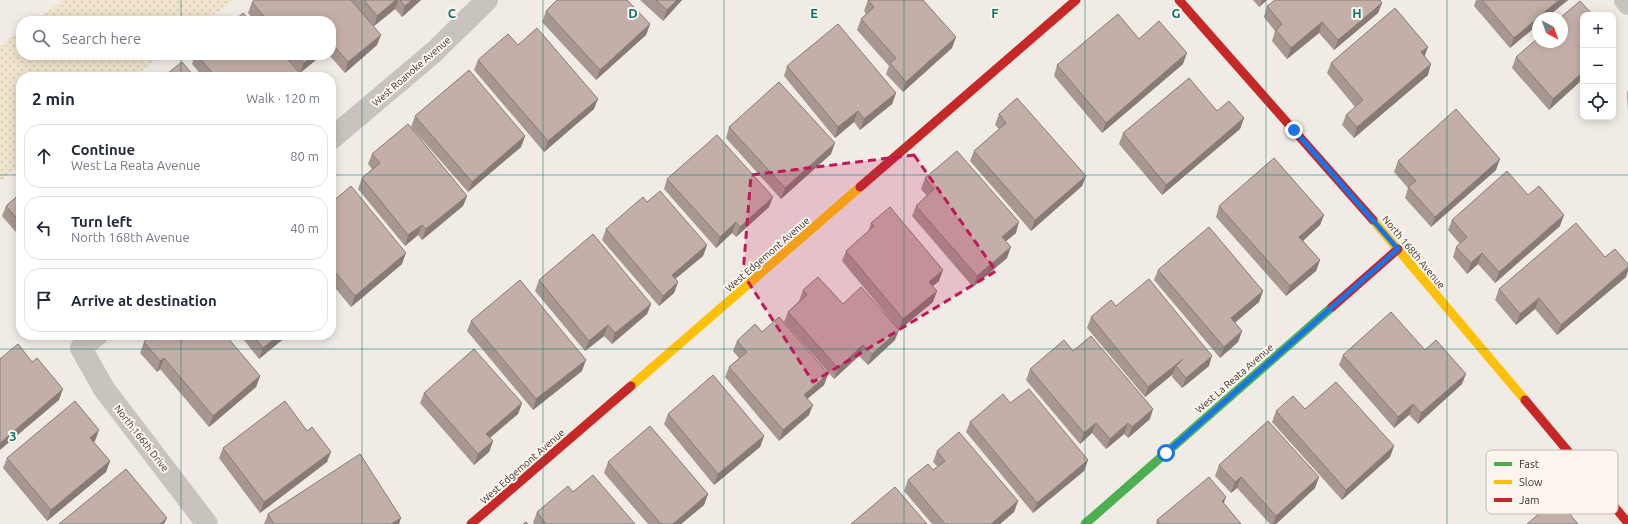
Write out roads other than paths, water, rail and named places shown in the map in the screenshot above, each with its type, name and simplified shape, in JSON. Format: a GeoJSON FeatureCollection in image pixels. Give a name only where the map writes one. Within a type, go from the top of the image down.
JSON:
{"type":"FeatureCollection","features":[{"type":"Feature","properties":{"kind":"street","name":"West Roanoke Avenue"},"geometry":{"type":"LineString","coordinates":[[336,135],[434,52],[487,0]]}},
{"type":"Feature","properties":{"kind":"street","name":"West Edgemont Avenue"},"geometry":{"type":"LineString","coordinates":[[472,524],[1076,0]]}},
{"type":"Feature","properties":{"kind":"street","name":"North 168th Avenue"},"geometry":{"type":"LineString","coordinates":[[1179,0],[1398,249],[1567,450]]}},
{"type":"Feature","properties":{"kind":"street"},"geometry":{"type":"LineString","coordinates":[[1625,0],[1628,4]]}},
{"type":"Feature","properties":{"kind":"street","name":"West La Reata Avenue"},"geometry":{"type":"LineString","coordinates":[[1085,524],[1398,249]]}},
{"type":"Feature","properties":{"kind":"street","name":"North 166th Drive"},"geometry":{"type":"LineString","coordinates":[[89,342],[104,389],[207,524]]}},
{"type":"Feature","properties":{"kind":"street","name":"North 168th Avenue"},"geometry":{"type":"LineString","coordinates":[[1618,511],[1628,523]]}}]}
